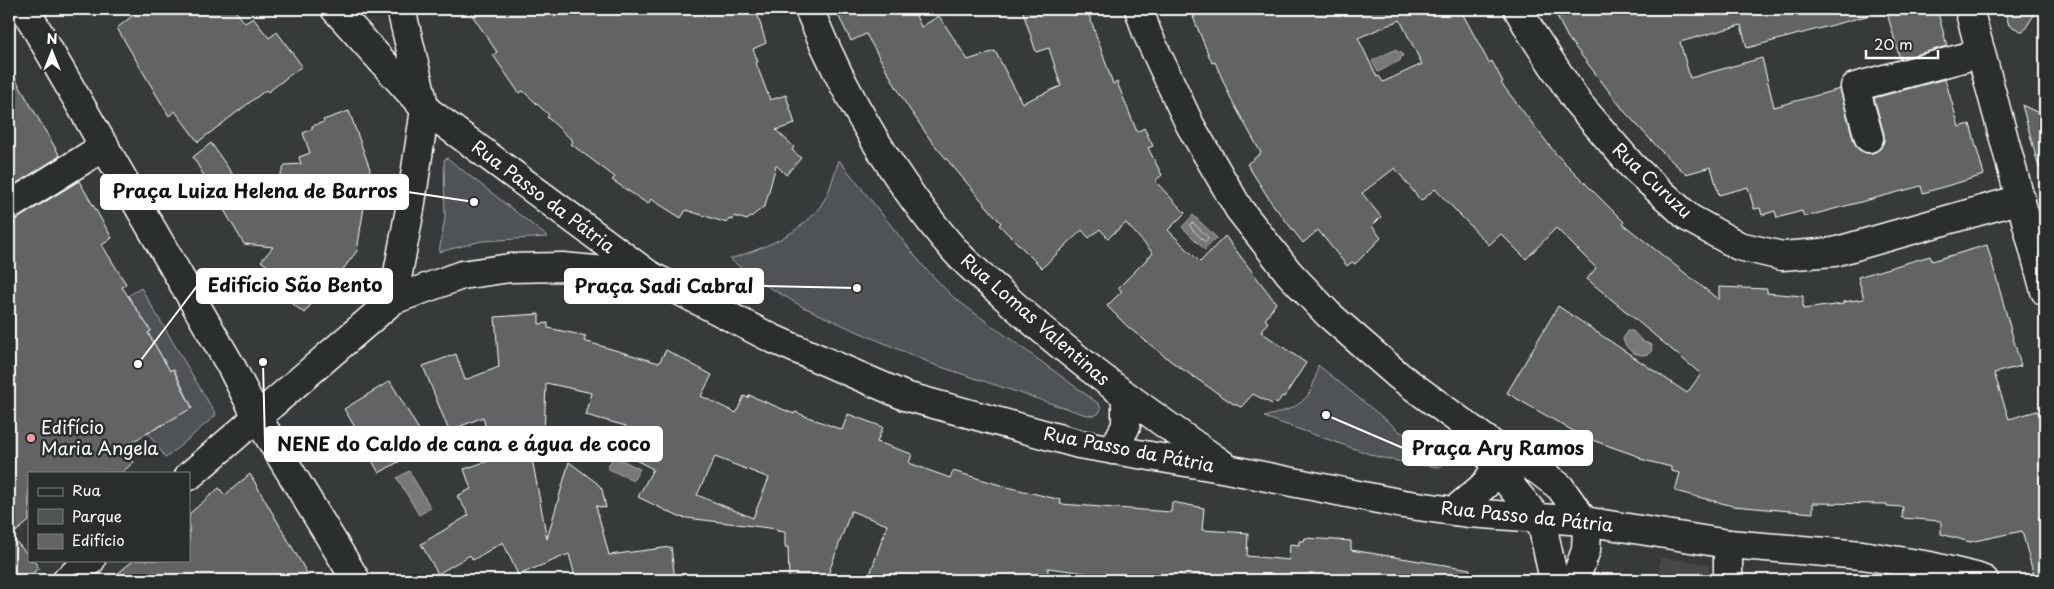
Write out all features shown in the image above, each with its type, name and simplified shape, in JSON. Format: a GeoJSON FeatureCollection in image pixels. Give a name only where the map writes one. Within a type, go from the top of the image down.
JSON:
{"type":"FeatureCollection","features":[{"type":"Feature","properties":{"kind":"street"},"geometry":{"type":"LineString","coordinates":[[25,9],[232,368],[257,417],[356,580]]}},
{"type":"Feature","properties":{"kind":"street","name":"Rua Passo da Pátria"},"geometry":{"type":"LineString","coordinates":[[335,9],[425,109],[649,276],[771,338],[905,396],[1079,444],[1227,468],[1404,504],[1454,511],[1584,521],[1728,544],[1862,555],[1930,566],[1976,576],[1984,580]]}},
{"type":"Feature","properties":{"kind":"street"},"geometry":{"type":"LineString","coordinates":[[393,300],[410,208],[425,109],[401,9]]}},
{"type":"Feature","properties":{"kind":"street","name":"Rua Lomas Valentinas"},"geometry":{"type":"LineString","coordinates":[[809,9],[849,96],[906,187],[959,254],[1027,318],[1126,398],[1227,468]]}},
{"type":"Feature","properties":{"kind":"street"},"geometry":{"type":"LineString","coordinates":[[1139,9],[1147,33],[1190,125],[1239,209],[1289,273],[1328,314],[1399,376],[1496,447],[1539,470],[1560,487],[1587,528],[1586,550],[1580,570],[1574,580]]}},
{"type":"Feature","properties":{"kind":"street","name":"Rua Curuzu"},"geometry":{"type":"LineString","coordinates":[[1518,9],[1578,103],[1632,166],[1689,218],[1739,246],[1782,256],[1834,252],[2021,199]]}},
{"type":"Feature","properties":{"kind":"street"},"geometry":{"type":"LineString","coordinates":[[1969,9],[2045,288]]}},
{"type":"Feature","properties":{"kind":"street"},"geometry":{"type":"LineString","coordinates":[[1870,138],[1855,87],[1981,53]]}},
{"type":"Feature","properties":{"kind":"street"},"geometry":{"type":"LineString","coordinates":[[9,206],[105,146]]}},
{"type":"Feature","properties":{"kind":"street"},"geometry":{"type":"LineString","coordinates":[[190,475],[393,300],[462,276],[510,268],[562,267],[649,276]]}},
{"type":"Feature","properties":{"kind":"street","name":"Rua Lomas Valentinas"},"geometry":{"type":"LineString","coordinates":[[1113,450],[1126,426],[1126,398]]}},
{"type":"Feature","properties":{"kind":"street","name":"Rua Lomas Valentinas"},"geometry":{"type":"LineString","coordinates":[[1126,398],[1166,459]]}},
{"type":"Feature","properties":{"kind":"street"},"geometry":{"type":"LineString","coordinates":[[1474,431],[1496,468],[1542,524],[1554,580]]}},
{"type":"Feature","properties":{"kind":"street"},"geometry":{"type":"LineString","coordinates":[[1454,511],[1485,485],[1496,468]]}},
{"type":"Feature","properties":{"kind":"street"},"geometry":{"type":"LineString","coordinates":[[1728,544],[1728,580]]}},
{"type":"Feature","properties":{"kind":"street"},"geometry":{"type":"LineString","coordinates":[[67,580],[89,562]]}},
{"type":"Feature","properties":{"kind":"shaded area"},"geometry":{"type":"Polygon","coordinates":[[[1660,557],[1709,564],[1709,580],[1658,580],[1660,557]]]}},
{"type":"Feature","properties":{"kind":"green space"},"geometry":{"type":"Polygon","coordinates":[[[447,158],[548,237],[482,241],[439,252],[445,218],[444,160],[447,158]]]}},
{"type":"Feature","properties":{"kind":"green space"},"geometry":{"type":"Polygon","coordinates":[[[839,160],[924,267],[953,297],[1099,404],[1101,409],[1099,413],[1094,416],[1083,414],[935,365],[803,307],[755,279],[730,259],[773,243],[810,218],[828,193],[839,160]]]}},
{"type":"Feature","properties":{"kind":"green space"},"geometry":{"type":"Polygon","coordinates":[[[141,288],[216,415],[166,458],[148,433],[192,407],[174,369],[170,371],[148,333],[151,331],[128,296],[141,288]]]}},
{"type":"Feature","properties":{"kind":"green space"},"geometry":{"type":"Polygon","coordinates":[[[1318,365],[1402,433],[1448,456],[1448,462],[1439,467],[1378,457],[1264,417],[1286,410],[1302,402],[1312,388],[1318,365]]]}},
{"type":"Feature","properties":{"kind":"water"},"geometry":{"type":"Polygon","coordinates":[[[1396,49],[1398,53],[1401,51],[1403,56],[1400,58],[1401,60],[1378,72],[1372,61],[1396,49]]]}},
{"type":"Feature","properties":{"kind":"water"},"geometry":{"type":"Polygon","coordinates":[[[1193,215],[1217,238],[1205,250],[1182,227],[1193,215]]]}},
{"type":"Feature","properties":{"kind":"water"},"geometry":{"type":"Polygon","coordinates":[[[1627,331],[1633,331],[1642,341],[1652,345],[1651,353],[1642,355],[1630,350],[1623,339],[1627,331]]]}},
{"type":"Feature","properties":{"kind":"water"},"geometry":{"type":"Polygon","coordinates":[[[614,456],[640,469],[633,481],[607,468],[614,456]]]}},
{"type":"Feature","properties":{"kind":"water"},"geometry":{"type":"Polygon","coordinates":[[[409,471],[431,508],[419,515],[397,478],[409,471]]]}},
{"type":"Feature","properties":{"kind":"building"},"geometry":{"type":"Polygon","coordinates":[[[141,9],[234,9],[245,23],[253,18],[269,38],[277,32],[302,66],[268,92],[266,90],[198,142],[175,111],[169,116],[117,28],[141,9]]]}},
{"type":"Feature","properties":{"kind":"building"},"geometry":{"type":"Polygon","coordinates":[[[468,9],[756,9],[766,43],[753,49],[758,62],[756,63],[770,100],[786,95],[795,124],[776,130],[794,147],[792,150],[801,158],[786,175],[776,165],[765,206],[747,220],[734,216],[733,220],[729,219],[727,223],[686,210],[681,218],[651,199],[648,204],[612,180],[615,177],[571,144],[573,141],[547,117],[549,115],[523,91],[519,93],[493,55],[497,52],[468,9]]]}},
{"type":"Feature","properties":{"kind":"building"},"geometry":{"type":"Polygon","coordinates":[[[835,9],[913,9],[921,27],[939,16],[968,60],[995,51],[1022,103],[1061,86],[1049,48],[1036,52],[1022,9],[1087,9],[1113,84],[1117,82],[1137,132],[1144,128],[1153,146],[1148,148],[1162,175],[1155,181],[1185,213],[1168,230],[1200,262],[1225,236],[1276,303],[1265,320],[1268,322],[1261,332],[1306,363],[1284,397],[1282,396],[1277,404],[1274,402],[1272,404],[1253,394],[1241,407],[1232,403],[1172,362],[1128,327],[1107,306],[1122,291],[1118,288],[1153,253],[1126,223],[1108,238],[1100,229],[1089,238],[1082,230],[1042,268],[999,225],[1001,223],[932,142],[906,104],[866,34],[851,41],[835,9]]]}},
{"type":"Feature","properties":{"kind":"building"},"geometry":{"type":"Polygon","coordinates":[[[1192,9],[1460,9],[1489,63],[1492,61],[1503,82],[1501,83],[1556,154],[1624,222],[1623,224],[1719,300],[1719,287],[1767,289],[1767,293],[1803,296],[1803,309],[1843,304],[1843,302],[1864,299],[1858,277],[1930,256],[1932,261],[1987,245],[2021,366],[1994,373],[2009,419],[2037,411],[2038,413],[2045,411],[2045,580],[2035,580],[2022,531],[1970,542],[1941,534],[1941,521],[1902,518],[1903,507],[1887,506],[1887,504],[1813,503],[1813,513],[1733,506],[1675,491],[1680,473],[1671,471],[1671,467],[1640,459],[1640,457],[1595,441],[1580,433],[1580,435],[1507,393],[1558,306],[1687,393],[1701,374],[1587,279],[1596,268],[1556,228],[1526,259],[1501,234],[1489,245],[1435,189],[1421,201],[1395,168],[1362,193],[1381,217],[1372,226],[1381,238],[1355,264],[1352,262],[1347,266],[1318,230],[1303,243],[1271,202],[1247,164],[1261,153],[1231,99],[1215,62],[1212,63],[1193,17],[1195,17],[1192,9]],[[1400,20],[1358,38],[1377,77],[1379,76],[1383,82],[1422,64],[1400,20]]]}},
{"type":"Feature","properties":{"kind":"building"},"geometry":{"type":"Polygon","coordinates":[[[1568,9],[1869,9],[1870,15],[1747,48],[1741,25],[1680,42],[1690,78],[1762,58],[1774,107],[1840,89],[1854,142],[1858,149],[1866,153],[1873,153],[1880,149],[1884,141],[1884,134],[1874,98],[1945,79],[1959,127],[1970,124],[1984,175],[1923,193],[1921,186],[1804,217],[1802,211],[1777,218],[1775,211],[1762,215],[1760,208],[1754,209],[1748,187],[1719,195],[1711,167],[1686,174],[1662,152],[1625,112],[1568,38],[1557,17],[1570,13],[1568,9]]]}},
{"type":"Feature","properties":{"kind":"building"},"geometry":{"type":"Polygon","coordinates":[[[1886,9],[1937,9],[1947,46],[1900,59],[1886,9]]]}},
{"type":"Feature","properties":{"kind":"building"},"geometry":{"type":"Polygon","coordinates":[[[2004,9],[2038,9],[2023,32],[2009,25],[2004,9]]]}},
{"type":"Feature","properties":{"kind":"building"},"geometry":{"type":"Polygon","coordinates":[[[9,68],[60,156],[9,188],[9,68]]]}},
{"type":"Feature","properties":{"kind":"building"},"geometry":{"type":"Polygon","coordinates":[[[2022,105],[2045,116],[2045,168],[2039,168],[2022,105]]]}},
{"type":"Feature","properties":{"kind":"building"},"geometry":{"type":"Polygon","coordinates":[[[349,111],[370,169],[357,251],[317,303],[314,301],[304,313],[283,296],[291,285],[261,261],[273,247],[244,244],[193,157],[211,143],[233,175],[273,190],[285,165],[301,164],[299,157],[310,153],[303,133],[312,129],[312,126],[324,122],[323,120],[349,111]]]}},
{"type":"Feature","properties":{"kind":"building"},"geometry":{"type":"Polygon","coordinates":[[[79,181],[112,238],[102,245],[126,284],[122,287],[151,331],[148,333],[170,371],[173,369],[192,408],[121,448],[134,462],[122,472],[28,472],[28,522],[11,536],[28,555],[28,562],[34,562],[39,568],[24,580],[9,580],[9,222],[79,181]]]}},
{"type":"Feature","properties":{"kind":"building"},"geometry":{"type":"Polygon","coordinates":[[[539,314],[539,324],[548,323],[548,328],[586,336],[584,341],[659,363],[666,350],[712,375],[701,396],[736,413],[744,396],[748,398],[749,395],[794,414],[795,412],[842,430],[848,414],[883,427],[877,442],[912,454],[909,463],[950,478],[953,471],[1061,500],[1060,504],[1171,512],[1172,502],[1204,508],[1202,530],[1248,533],[1247,556],[1289,560],[1290,544],[1299,545],[1299,541],[1304,541],[1305,538],[1351,541],[1351,550],[1470,569],[1469,580],[1140,580],[1122,576],[1121,580],[1102,580],[1102,578],[1086,573],[1048,568],[1048,580],[868,580],[887,525],[851,511],[826,580],[789,580],[788,547],[785,547],[785,532],[777,531],[777,529],[679,517],[638,497],[653,469],[614,449],[626,426],[586,415],[592,393],[546,383],[544,437],[528,437],[547,539],[569,462],[602,489],[606,508],[596,506],[609,555],[671,547],[675,580],[576,580],[569,554],[518,575],[503,542],[473,560],[470,555],[438,574],[421,544],[469,515],[457,496],[471,489],[464,469],[494,459],[483,417],[449,431],[423,366],[456,354],[465,380],[499,367],[495,317],[539,314]],[[715,457],[697,495],[753,518],[769,478],[715,457]]]}},
{"type":"Feature","properties":{"kind":"building"},"geometry":{"type":"Polygon","coordinates":[[[390,381],[428,445],[379,473],[370,457],[372,455],[344,409],[390,381]]]}},
{"type":"Feature","properties":{"kind":"building"},"geometry":{"type":"Polygon","coordinates":[[[250,474],[311,580],[110,580],[132,562],[190,562],[190,513],[219,488],[225,495],[250,474]]]}},
{"type":"Feature","properties":{"kind":"place","name":"Praça Luiza Helena de Barros"},"geometry":{"type":"Point","coordinates":[474,202]}},
{"type":"Feature","properties":{"kind":"place","name":"Praça Sadi Cabral"},"geometry":{"type":"Point","coordinates":[857,288]}},
{"type":"Feature","properties":{"kind":"place","name":"NENE do Caldo de cana e água de coco"},"geometry":{"type":"Point","coordinates":[263,362]}},
{"type":"Feature","properties":{"kind":"place","name":"Edifício São Bento"},"geometry":{"type":"Point","coordinates":[138,364]}},
{"type":"Feature","properties":{"kind":"place","name":"Praça Ary Ramos"},"geometry":{"type":"Point","coordinates":[1326,415]}},
{"type":"Feature","properties":{"kind":"place","name":"Edifício Maria Angela"},"geometry":{"type":"Point","coordinates":[31,438]}}]}
